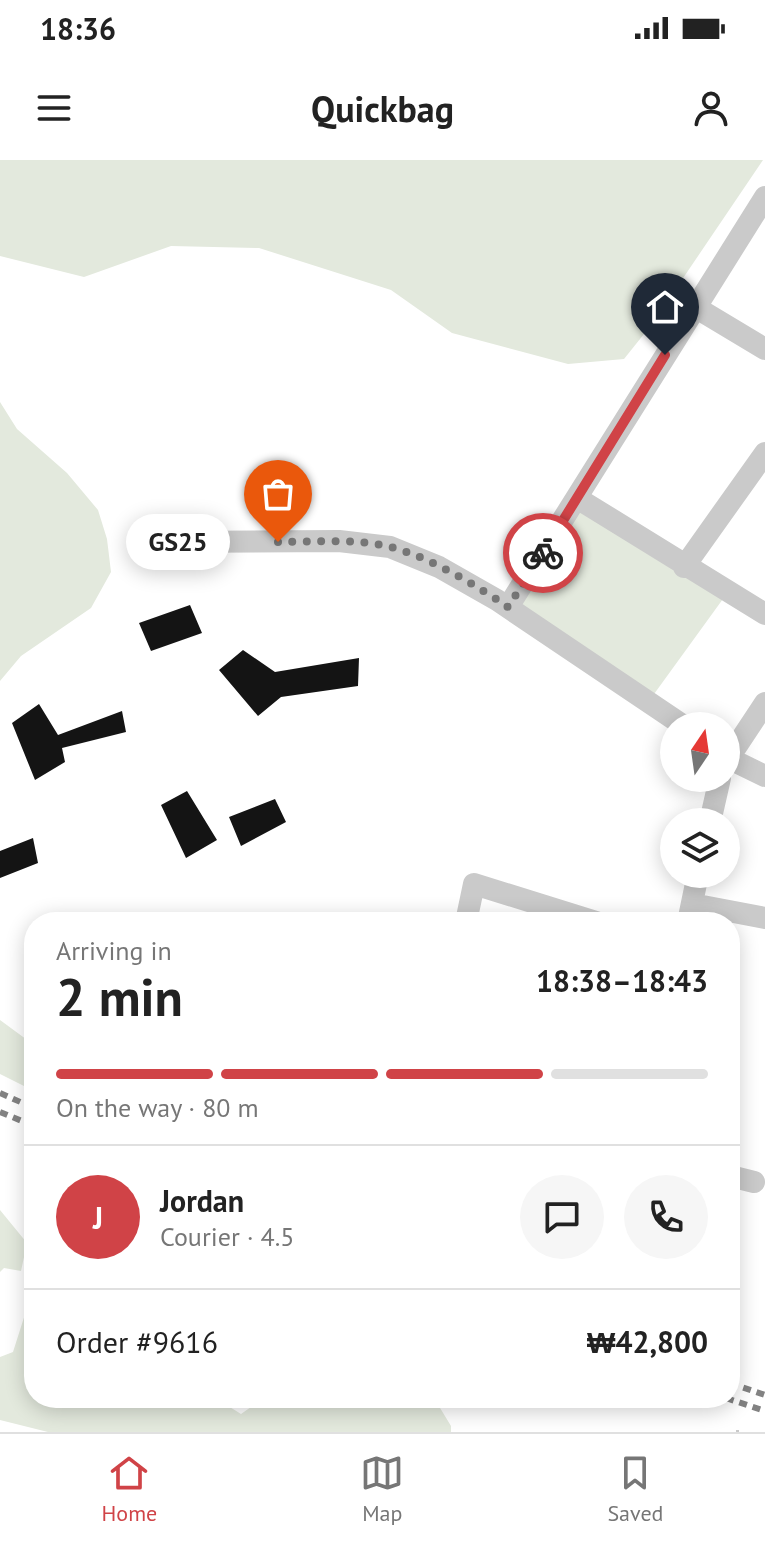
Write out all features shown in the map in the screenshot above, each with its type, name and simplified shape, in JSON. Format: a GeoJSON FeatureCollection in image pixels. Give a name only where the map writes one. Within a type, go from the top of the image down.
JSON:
{"type":"FeatureCollection","features":[{"type":"Feature","properties":{"kind":"street"},"geometry":{"type":"LineString","coordinates":[[508,607],[765,197]]}},
{"type":"Feature","properties":{"kind":"street"},"geometry":{"type":"LineString","coordinates":[[695,307],[765,349]]}},
{"type":"Feature","properties":{"kind":"street"},"geometry":{"type":"LineString","coordinates":[[684,567],[765,453]]}},
{"type":"Feature","properties":{"kind":"street"},"geometry":{"type":"LineString","coordinates":[[577,498],[684,567],[765,614]]}},
{"type":"Feature","properties":{"kind":"street"},"geometry":{"type":"LineString","coordinates":[[156,542],[339,541],[390,547],[439,567],[508,607],[663,712]]}},
{"type":"Feature","properties":{"kind":"street"},"geometry":{"type":"LineString","coordinates":[[740,741],[765,703]]}},
{"type":"Feature","properties":{"kind":"street"},"geometry":{"type":"LineString","coordinates":[[740,768],[765,776]]}},
{"type":"Feature","properties":{"kind":"street"},"geometry":{"type":"LineString","coordinates":[[468,912],[474,884],[564,912]]}},
{"type":"Feature","properties":{"kind":"street"},"geometry":{"type":"LineString","coordinates":[[690,912],[695,888]]}},
{"type":"Feature","properties":{"kind":"street"},"geometry":{"type":"LineString","coordinates":[[740,916],[765,918]]}},
{"type":"Feature","properties":{"kind":"street"},"geometry":{"type":"LineString","coordinates":[[740,1178],[754,1182]]}},
{"type":"Feature","properties":{"kind":"shaded area"},"geometry":{"type":"Polygon","coordinates":[[[0,160],[763,160],[652,324],[624,359],[568,364],[452,333],[391,290],[259,248],[171,246],[84,277],[0,256],[0,160]]]}},
{"type":"Feature","properties":{"kind":"shaded area"},"geometry":{"type":"Polygon","coordinates":[[[0,402],[17,429],[67,473],[98,510],[107,539],[111,572],[91,608],[21,656],[0,681],[0,402]]]}},
{"type":"Feature","properties":{"kind":"shaded area"},"geometry":{"type":"Polygon","coordinates":[[[577,498],[728,592],[649,701],[509,607],[577,498]]]}},
{"type":"Feature","properties":{"kind":"shaded area"},"geometry":{"type":"Polygon","coordinates":[[[0,1020],[24,1038],[24,1086],[0,1074],[0,1020]]]}},
{"type":"Feature","properties":{"kind":"shaded area"},"geometry":{"type":"Polygon","coordinates":[[[0,1210],[24,1239],[24,1257],[21,1271],[4,1268],[0,1272],[0,1210]]]}},
{"type":"Feature","properties":{"kind":"shaded area"},"geometry":{"type":"Polygon","coordinates":[[[24,1317],[24,1408],[231,1408],[241,1414],[250,1408],[440,1408],[451,1426],[451,1432],[48,1432],[0,1420],[0,1357],[13,1352],[24,1317]]]}},
{"type":"Feature","properties":{"kind":"building"},"geometry":{"type":"Polygon","coordinates":[[[190,605],[202,633],[151,651],[139,623],[190,605]]]}},
{"type":"Feature","properties":{"kind":"building"},"geometry":{"type":"Polygon","coordinates":[[[243,650],[275,672],[359,658],[358,686],[281,697],[258,716],[219,670],[243,650]]]}},
{"type":"Feature","properties":{"kind":"building"},"geometry":{"type":"Polygon","coordinates":[[[39,704],[58,735],[122,711],[126,732],[62,748],[65,762],[35,780],[12,723],[39,704]]]}},
{"type":"Feature","properties":{"kind":"building"},"geometry":{"type":"Polygon","coordinates":[[[187,791],[217,840],[186,858],[161,805],[187,791]]]}},
{"type":"Feature","properties":{"kind":"building"},"geometry":{"type":"Polygon","coordinates":[[[275,799],[286,822],[241,846],[229,817],[275,799]]]}},
{"type":"Feature","properties":{"kind":"building"},"geometry":{"type":"Polygon","coordinates":[[[33,838],[38,863],[0,878],[0,851],[33,838]]]}},
{"type":"Feature","properties":{"kind":"railway"},"geometry":{"type":"LineString","coordinates":[[0,1093],[24,1104]]}},
{"type":"Feature","properties":{"kind":"railway"},"geometry":{"type":"LineString","coordinates":[[0,1112],[24,1122]]}},
{"type":"Feature","properties":{"kind":"railway"},"geometry":{"type":"LineString","coordinates":[[740,1386],[765,1395]]}},
{"type":"Feature","properties":{"kind":"railway"},"geometry":{"type":"LineString","coordinates":[[740,1403],[765,1411]]}},
{"type":"Feature","properties":{"kind":"way so far"},"geometry":{"type":"LineString","coordinates":[[278,542],[339,541],[390,547],[439,567],[508,607],[543,553]]}},
{"type":"Feature","properties":{"kind":"place","name":"GS25"},"geometry":{"type":"Point","coordinates":[278,542]}},
{"type":"Feature","properties":{"kind":"route"},"geometry":{"type":"LineString","coordinates":[[543,553],[665,355]]}}]}
